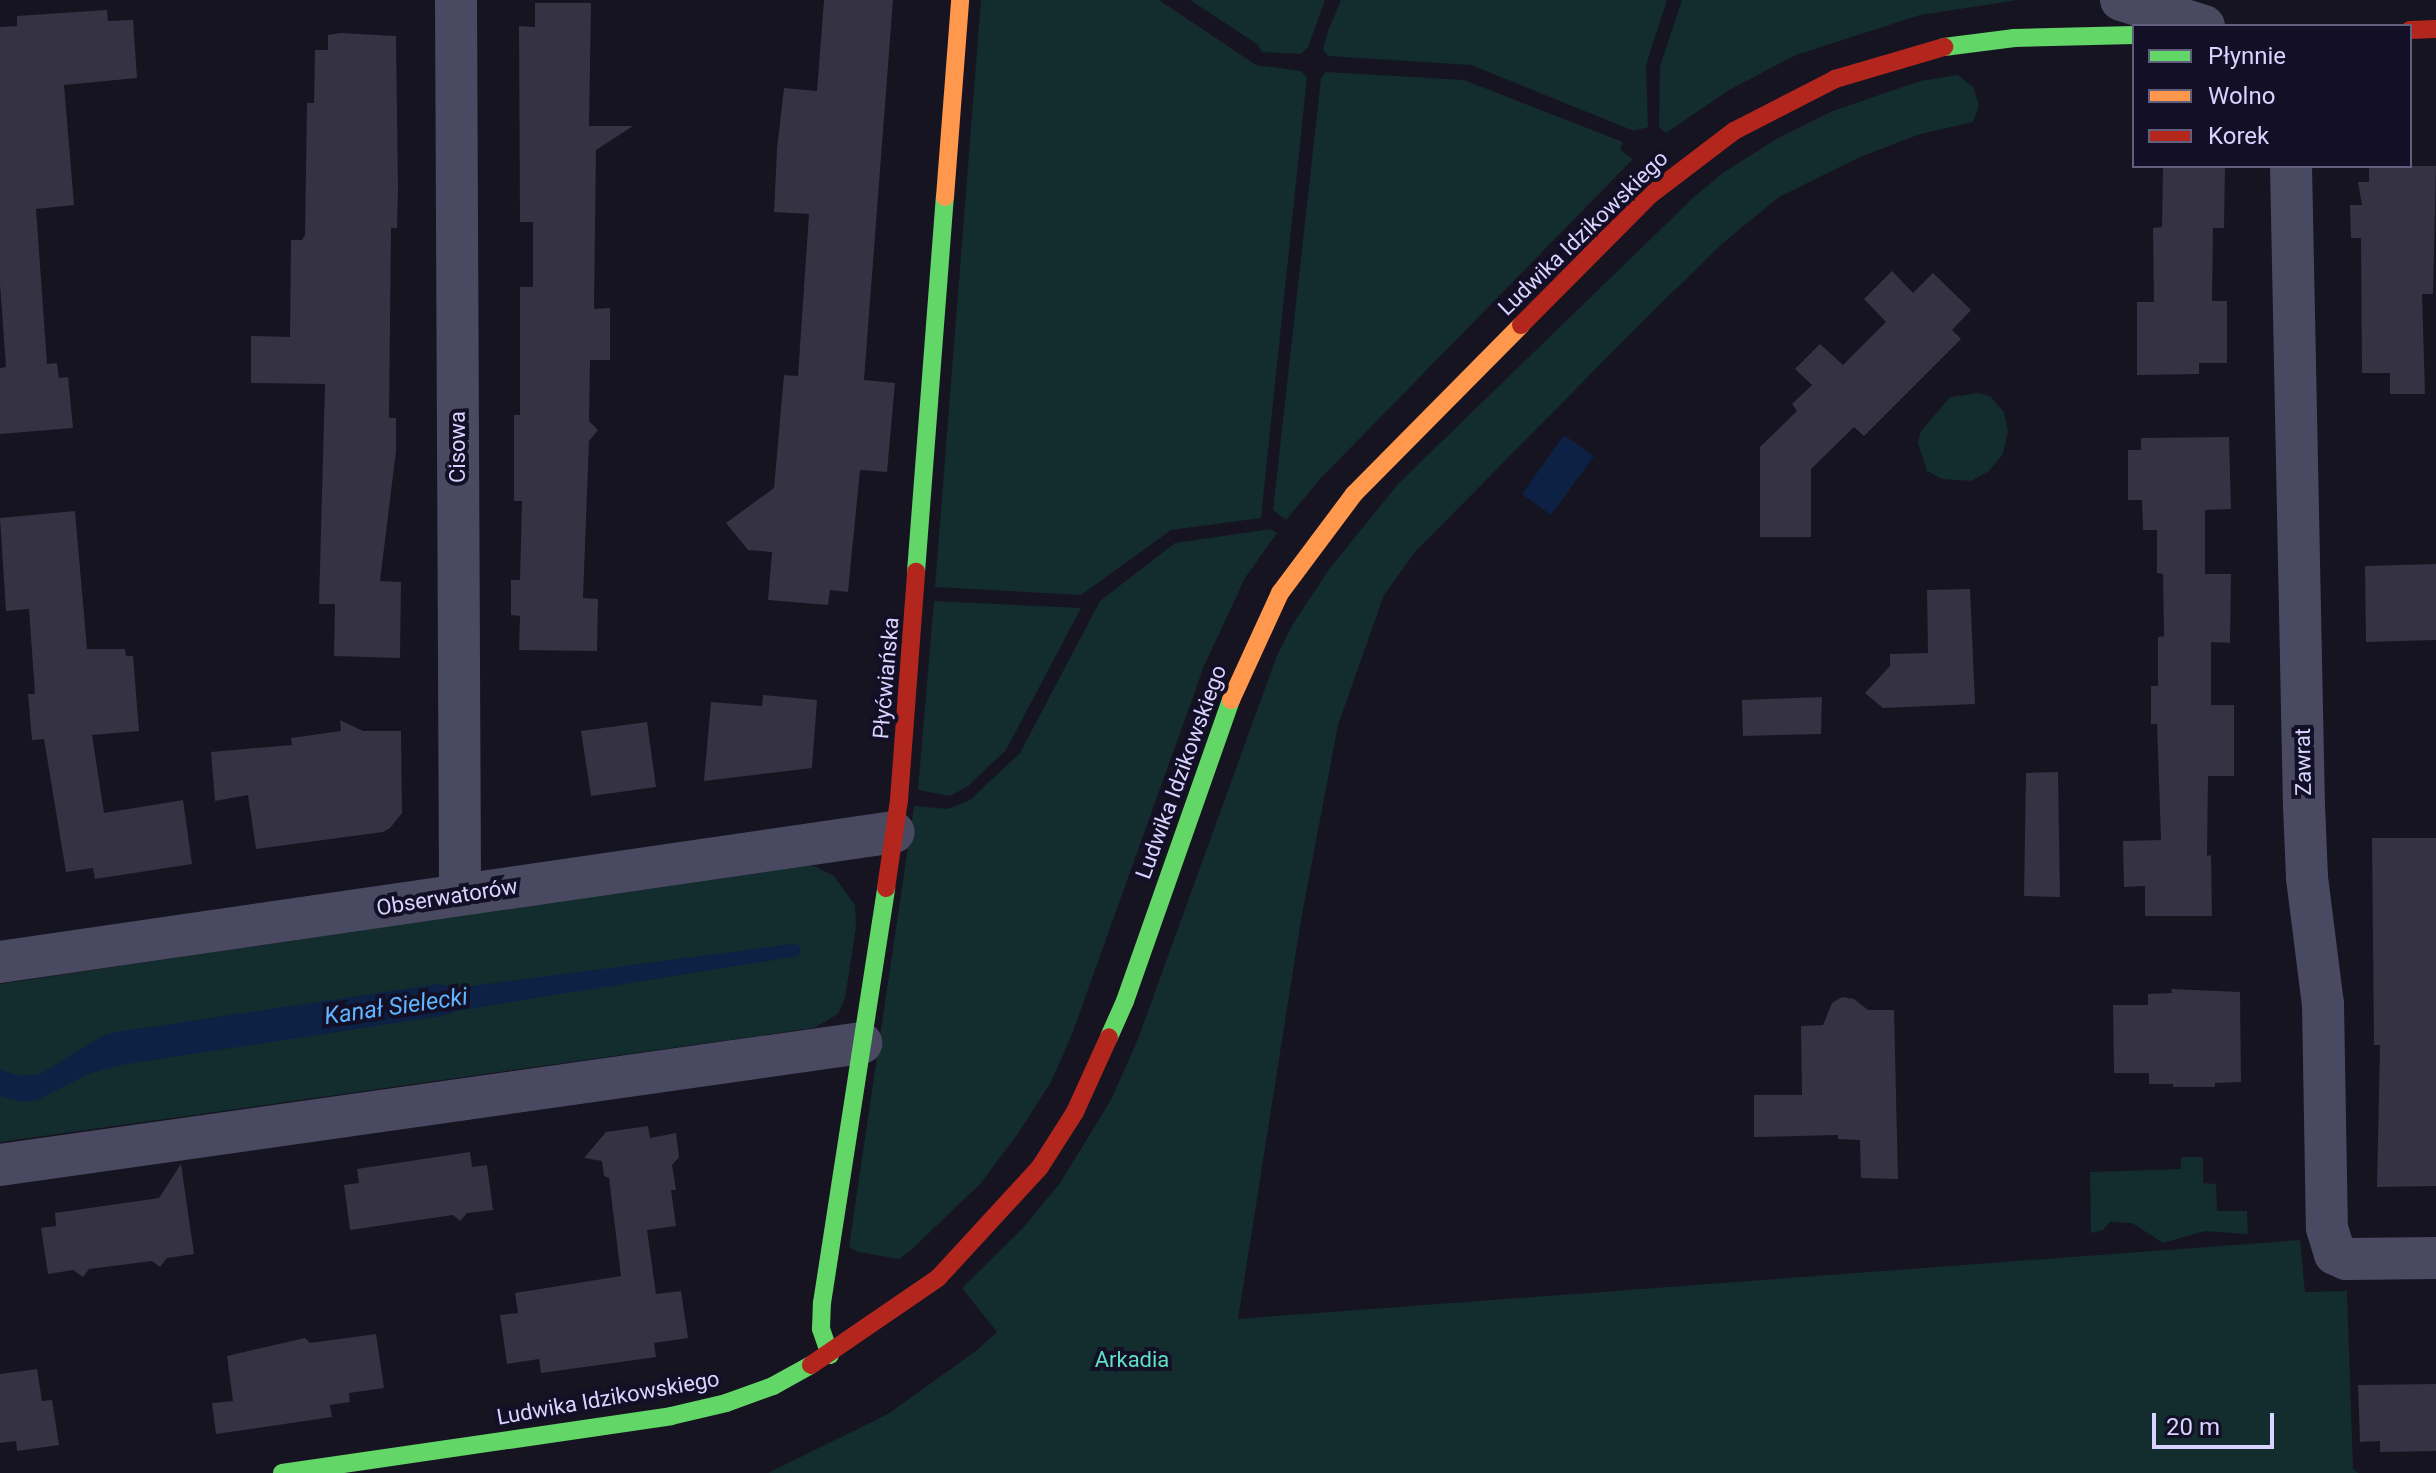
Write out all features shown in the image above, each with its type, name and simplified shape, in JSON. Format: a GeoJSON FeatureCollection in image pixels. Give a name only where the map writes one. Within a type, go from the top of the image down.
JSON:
{"type":"FeatureCollection","features":[{"type":"Feature","properties":{"kind":"street","name":"Cisowa"},"geometry":{"type":"LineString","coordinates":[[456,0],[460,894]]}},
{"type":"Feature","properties":{"kind":"street","name":"Płyćwiańska"},"geometry":{"type":"LineString","coordinates":[[830,1355],[821,1329],[822,1303],[894,832],[917,593],[960,0]]}},
{"type":"Feature","properties":{"kind":"street"},"geometry":{"type":"LineString","coordinates":[[2121,0],[2198,24]]}},
{"type":"Feature","properties":{"kind":"street"},"geometry":{"type":"LineString","coordinates":[[2412,30],[2436,29]]}},
{"type":"Feature","properties":{"kind":"street","name":"Ludwika Idzikowskiego"},"geometry":{"type":"LineString","coordinates":[[282,1473],[671,1416],[726,1403],[773,1386],[830,1355],[938,1278],[1040,1167],[1075,1112],[1125,1001],[1240,674],[1298,565],[1354,494],[1664,182],[1708,148],[1759,116],[1835,79],[1944,47],[2014,38],[2132,35]]}},
{"type":"Feature","properties":{"kind":"street","name":"Zawrat"},"geometry":{"type":"LineString","coordinates":[[2291,168],[2304,806],[2307,878],[2323,1004],[2327,1228],[2335,1254],[2346,1259],[2436,1258]]}},
{"type":"Feature","properties":{"kind":"street","name":"Obserwatorów"},"geometry":{"type":"LineString","coordinates":[[0,962],[894,832]]}},
{"type":"Feature","properties":{"kind":"street"},"geometry":{"type":"LineString","coordinates":[[0,1165],[861,1043]]}},
{"type":"Feature","properties":{"kind":"green space"},"geometry":{"type":"Polygon","coordinates":[[[981,0],[1159,0],[1256,65],[1301,71],[1307,77],[1261,518],[1171,530],[1081,595],[935,587],[981,0]]]}},
{"type":"Feature","properties":{"kind":"green space"},"geometry":{"type":"Polygon","coordinates":[[[1190,0],[1325,0],[1308,47],[1301,54],[1262,52],[1257,44],[1190,0]]]}},
{"type":"Feature","properties":{"kind":"green space"},"geometry":{"type":"Polygon","coordinates":[[[1341,0],[1667,0],[1646,65],[1648,127],[1634,131],[1471,65],[1328,56],[1323,50],[1341,0]]]}},
{"type":"Feature","properties":{"kind":"green space"},"geometry":{"type":"Polygon","coordinates":[[[1682,0],[2018,0],[1920,15],[1796,55],[1729,90],[1666,133],[1659,127],[1660,66],[1682,0]]]}},
{"type":"Feature","properties":{"kind":"green space"},"geometry":{"type":"Polygon","coordinates":[[[1326,72],[1464,80],[1623,142],[1620,150],[1633,159],[1320,479],[1286,520],[1273,510],[1321,78],[1326,72]]]}},
{"type":"Feature","properties":{"kind":"green space","name":"Arkadia"},"geometry":{"type":"Polygon","coordinates":[[[1958,75],[1973,87],[1979,105],[1973,122],[1920,134],[1860,157],[1779,197],[1724,242],[1644,320],[1415,552],[1384,595],[1338,725],[1301,920],[1238,1319],[2300,1240],[2305,1292],[2347,1291],[2353,1469],[2359,1473],[768,1473],[888,1414],[976,1351],[997,1332],[962,1288],[1023,1228],[1060,1183],[1111,1100],[1138,1039],[1276,658],[1293,624],[1330,568],[1399,483],[1694,197],[1723,173],[1778,138],[1833,111],[1920,81],[1958,75]]]}},
{"type":"Feature","properties":{"kind":"green space"},"geometry":{"type":"Polygon","coordinates":[[[1979,393],[1990,396],[2004,412],[2008,431],[2003,454],[1989,471],[1971,481],[1942,479],[1927,471],[1918,443],[1921,431],[1950,397],[1979,393]]]}},
{"type":"Feature","properties":{"kind":"green space"},"geometry":{"type":"Polygon","coordinates":[[[1271,529],[1277,533],[1245,578],[1204,666],[1072,1034],[1051,1082],[980,1184],[911,1250],[899,1259],[858,1252],[849,1247],[914,806],[948,809],[970,800],[1020,753],[1100,601],[1175,543],[1271,529]]]}},
{"type":"Feature","properties":{"kind":"green space"},"geometry":{"type":"Polygon","coordinates":[[[934,601],[1081,608],[1006,750],[968,786],[950,796],[918,790],[934,601]]]}},
{"type":"Feature","properties":{"kind":"green space"},"geometry":{"type":"Polygon","coordinates":[[[799,865],[814,866],[834,876],[855,905],[856,928],[845,998],[838,1014],[814,1028],[0,1142],[0,984],[799,865]]]}},
{"type":"Feature","properties":{"kind":"green space"},"geometry":{"type":"Polygon","coordinates":[[[2181,1157],[2203,1157],[2203,1183],[2216,1184],[2217,1211],[2247,1211],[2248,1234],[2205,1231],[2163,1243],[2132,1223],[2110,1222],[2103,1230],[2091,1233],[2090,1172],[2181,1169],[2181,1157]]]}},
{"type":"Feature","properties":{"kind":"water"},"geometry":{"type":"Polygon","coordinates":[[[1564,435],[1594,456],[1551,515],[1522,494],[1564,435]]]}},
{"type":"Feature","properties":{"kind":"water","name":"Kanał Sielecki"},"geometry":{"type":"Polygon","coordinates":[[[793,944],[801,946],[799,956],[461,1010],[441,1016],[121,1065],[91,1073],[37,1100],[22,1102],[0,1096],[0,1070],[21,1076],[40,1074],[104,1035],[117,1032],[439,984],[457,988],[793,944]]]}},
{"type":"Feature","properties":{"kind":"building"},"geometry":{"type":"Polygon","coordinates":[[[824,0],[893,0],[864,380],[895,383],[887,472],[860,470],[848,592],[830,590],[828,605],[768,600],[772,552],[748,550],[726,523],[774,488],[784,375],[798,376],[809,214],[774,212],[777,149],[784,88],[817,91],[824,0]]]}},
{"type":"Feature","properties":{"kind":"building"},"geometry":{"type":"Polygon","coordinates":[[[535,3],[591,3],[589,126],[633,126],[596,150],[594,309],[610,308],[610,360],[590,360],[589,421],[598,430],[589,441],[583,598],[598,599],[597,651],[519,650],[520,616],[511,615],[511,580],[520,580],[522,501],[514,501],[514,415],[520,415],[520,287],[533,287],[533,222],[520,222],[519,26],[535,27],[535,3]]]}},
{"type":"Feature","properties":{"kind":"building"},"geometry":{"type":"Polygon","coordinates":[[[107,10],[108,21],[133,20],[137,78],[64,85],[74,205],[36,209],[47,364],[57,363],[59,378],[68,377],[73,428],[0,434],[0,368],[6,367],[0,284],[0,27],[17,26],[17,16],[107,10]]]}},
{"type":"Feature","properties":{"kind":"building"},"geometry":{"type":"Polygon","coordinates":[[[328,35],[396,36],[398,189],[397,228],[391,228],[389,418],[396,418],[396,451],[380,581],[401,582],[400,658],[334,656],[335,604],[319,604],[325,384],[251,383],[251,336],[290,337],[291,240],[302,240],[305,235],[307,103],[314,103],[315,50],[328,50],[328,35]]]}},
{"type":"Feature","properties":{"kind":"building"},"geometry":{"type":"Polygon","coordinates":[[[2436,166],[2433,294],[2422,294],[2425,394],[2390,394],[2390,373],[2362,373],[2361,238],[2351,238],[2350,205],[2362,205],[2358,182],[2369,182],[2369,168],[2436,166]]]}},
{"type":"Feature","properties":{"kind":"building"},"geometry":{"type":"Polygon","coordinates":[[[2163,168],[2225,168],[2224,228],[2213,228],[2212,301],[2227,301],[2227,363],[2199,363],[2199,374],[2137,375],[2137,302],[2154,302],[2153,228],[2162,227],[2163,168]]]}},
{"type":"Feature","properties":{"kind":"building"},"geometry":{"type":"Polygon","coordinates":[[[1892,271],[1913,293],[1933,273],[1971,310],[1952,330],[1961,339],[1864,436],[1854,427],[1811,469],[1811,537],[1760,537],[1760,447],[1797,411],[1792,404],[1812,385],[1795,369],[1820,344],[1843,365],[1886,322],[1864,299],[1892,271]]]}},
{"type":"Feature","properties":{"kind":"building"},"geometry":{"type":"Polygon","coordinates":[[[2229,437],[2231,509],[2205,510],[2205,574],[2231,574],[2230,643],[2211,642],[2211,705],[2234,705],[2234,776],[2208,776],[2207,856],[2211,855],[2212,916],[2145,916],[2145,886],[2124,887],[2123,841],[2161,840],[2157,724],[2151,724],[2151,686],[2158,686],[2158,637],[2164,636],[2163,574],[2157,573],[2157,530],[2143,530],[2142,500],[2128,500],[2128,450],[2141,450],[2141,438],[2229,437]]]}},
{"type":"Feature","properties":{"kind":"building"},"geometry":{"type":"Polygon","coordinates":[[[75,511],[87,649],[125,649],[126,656],[133,656],[139,731],[92,735],[104,813],[183,800],[192,864],[95,879],[93,868],[66,872],[44,739],[32,740],[28,694],[35,694],[29,609],[6,611],[0,518],[75,511]]]}},
{"type":"Feature","properties":{"kind":"building"},"geometry":{"type":"Polygon","coordinates":[[[2436,564],[2436,640],[2366,642],[2365,566],[2436,564]]]}},
{"type":"Feature","properties":{"kind":"building"},"geometry":{"type":"Polygon","coordinates":[[[1970,589],[1975,704],[1883,708],[1865,693],[1890,666],[1890,654],[1928,653],[1927,590],[1970,589]]]}},
{"type":"Feature","properties":{"kind":"building"},"geometry":{"type":"Polygon","coordinates":[[[763,695],[817,700],[812,768],[704,781],[711,702],[762,706],[763,695]]]}},
{"type":"Feature","properties":{"kind":"building"},"geometry":{"type":"Polygon","coordinates":[[[1822,697],[1821,734],[1743,736],[1742,700],[1822,697]]]}},
{"type":"Feature","properties":{"kind":"building"},"geometry":{"type":"Polygon","coordinates":[[[340,720],[363,731],[401,731],[402,813],[383,832],[256,849],[248,795],[215,801],[211,752],[292,745],[291,738],[341,731],[340,720]]]}},
{"type":"Feature","properties":{"kind":"building"},"geometry":{"type":"Polygon","coordinates":[[[647,722],[656,787],[591,796],[581,731],[647,722]]]}},
{"type":"Feature","properties":{"kind":"building"},"geometry":{"type":"Polygon","coordinates":[[[2058,772],[2060,897],[2024,896],[2026,773],[2058,772]]]}},
{"type":"Feature","properties":{"kind":"building"},"geometry":{"type":"Polygon","coordinates":[[[2372,838],[2436,838],[2436,1186],[2377,1187],[2380,1045],[2374,1045],[2372,838]]]}},
{"type":"Feature","properties":{"kind":"building"},"geometry":{"type":"Polygon","coordinates":[[[2171,989],[2240,992],[2241,1082],[2215,1083],[2215,1087],[2173,1087],[2173,1084],[2149,1084],[2149,1073],[2114,1073],[2113,1005],[2148,1005],[2148,994],[2172,993],[2171,989]]]}},
{"type":"Feature","properties":{"kind":"building"},"geometry":{"type":"Polygon","coordinates":[[[1842,997],[1854,999],[1868,1010],[1894,1010],[1898,1179],[1861,1178],[1860,1140],[1838,1139],[1838,1135],[1754,1137],[1754,1095],[1802,1095],[1801,1026],[1823,1025],[1832,1003],[1842,997]]]}},
{"type":"Feature","properties":{"kind":"building"},"geometry":{"type":"Polygon","coordinates":[[[648,1126],[650,1138],[676,1133],[679,1157],[672,1165],[676,1190],[671,1190],[676,1226],[647,1230],[656,1294],[681,1291],[688,1338],[654,1343],[656,1357],[541,1373],[539,1359],[507,1364],[500,1315],[518,1313],[515,1293],[621,1276],[609,1178],[604,1176],[602,1161],[584,1158],[606,1132],[648,1126]]]}},
{"type":"Feature","properties":{"kind":"building"},"geometry":{"type":"Polygon","coordinates":[[[470,1152],[472,1167],[487,1165],[493,1210],[467,1213],[460,1221],[453,1215],[350,1230],[344,1185],[359,1183],[357,1169],[470,1152]]]}},
{"type":"Feature","properties":{"kind":"building"},"geometry":{"type":"Polygon","coordinates":[[[181,1164],[194,1254],[167,1258],[160,1267],[152,1261],[89,1269],[83,1277],[73,1270],[48,1274],[41,1228],[56,1226],[55,1213],[159,1198],[181,1164]]]}},
{"type":"Feature","properties":{"kind":"building"},"geometry":{"type":"Polygon","coordinates":[[[376,1334],[384,1388],[349,1393],[350,1402],[330,1405],[332,1417],[216,1434],[212,1403],[233,1401],[227,1356],[305,1338],[310,1343],[376,1334]]]}},
{"type":"Feature","properties":{"kind":"building"},"geometry":{"type":"Polygon","coordinates":[[[37,1369],[42,1401],[52,1400],[59,1445],[17,1451],[16,1441],[0,1443],[0,1374],[37,1369]]]}},
{"type":"Feature","properties":{"kind":"building"},"geometry":{"type":"Polygon","coordinates":[[[2436,1384],[2436,1451],[2380,1452],[2380,1441],[2360,1442],[2358,1385],[2436,1384]]]}},
{"type":"Feature","properties":{"kind":"traffic: fast"},"geometry":{"type":"LineString","coordinates":[[1944,47],[2014,38],[2132,35]]}},
{"type":"Feature","properties":{"kind":"traffic: fast"},"geometry":{"type":"LineString","coordinates":[[916,572],[945,197]]}},
{"type":"Feature","properties":{"kind":"traffic: fast"},"geometry":{"type":"LineString","coordinates":[[1109,1037],[1125,1001],[1231,700]]}},
{"type":"Feature","properties":{"kind":"traffic: fast"},"geometry":{"type":"LineString","coordinates":[[830,1355],[821,1329],[822,1303],[886,888]]}},
{"type":"Feature","properties":{"kind":"traffic: fast"},"geometry":{"type":"LineString","coordinates":[[282,1473],[671,1416],[726,1403],[773,1386],[811,1365]]}},
{"type":"Feature","properties":{"kind":"traffic: slow"},"geometry":{"type":"LineString","coordinates":[[945,197],[960,0]]}},
{"type":"Feature","properties":{"kind":"traffic: slow"},"geometry":{"type":"LineString","coordinates":[[1231,700],[1280,593],[1354,494],[1521,325]]}},
{"type":"Feature","properties":{"kind":"traffic: jam"},"geometry":{"type":"LineString","coordinates":[[2412,30],[2436,29]]}},
{"type":"Feature","properties":{"kind":"traffic: jam"},"geometry":{"type":"LineString","coordinates":[[1521,325],[1650,195],[1734,131],[1835,79],[1944,47]]}},
{"type":"Feature","properties":{"kind":"traffic: jam"},"geometry":{"type":"LineString","coordinates":[[886,888],[899,800],[916,572]]}},
{"type":"Feature","properties":{"kind":"traffic: jam"},"geometry":{"type":"LineString","coordinates":[[811,1365],[938,1278],[1040,1167],[1075,1112],[1109,1037]]}}]}
